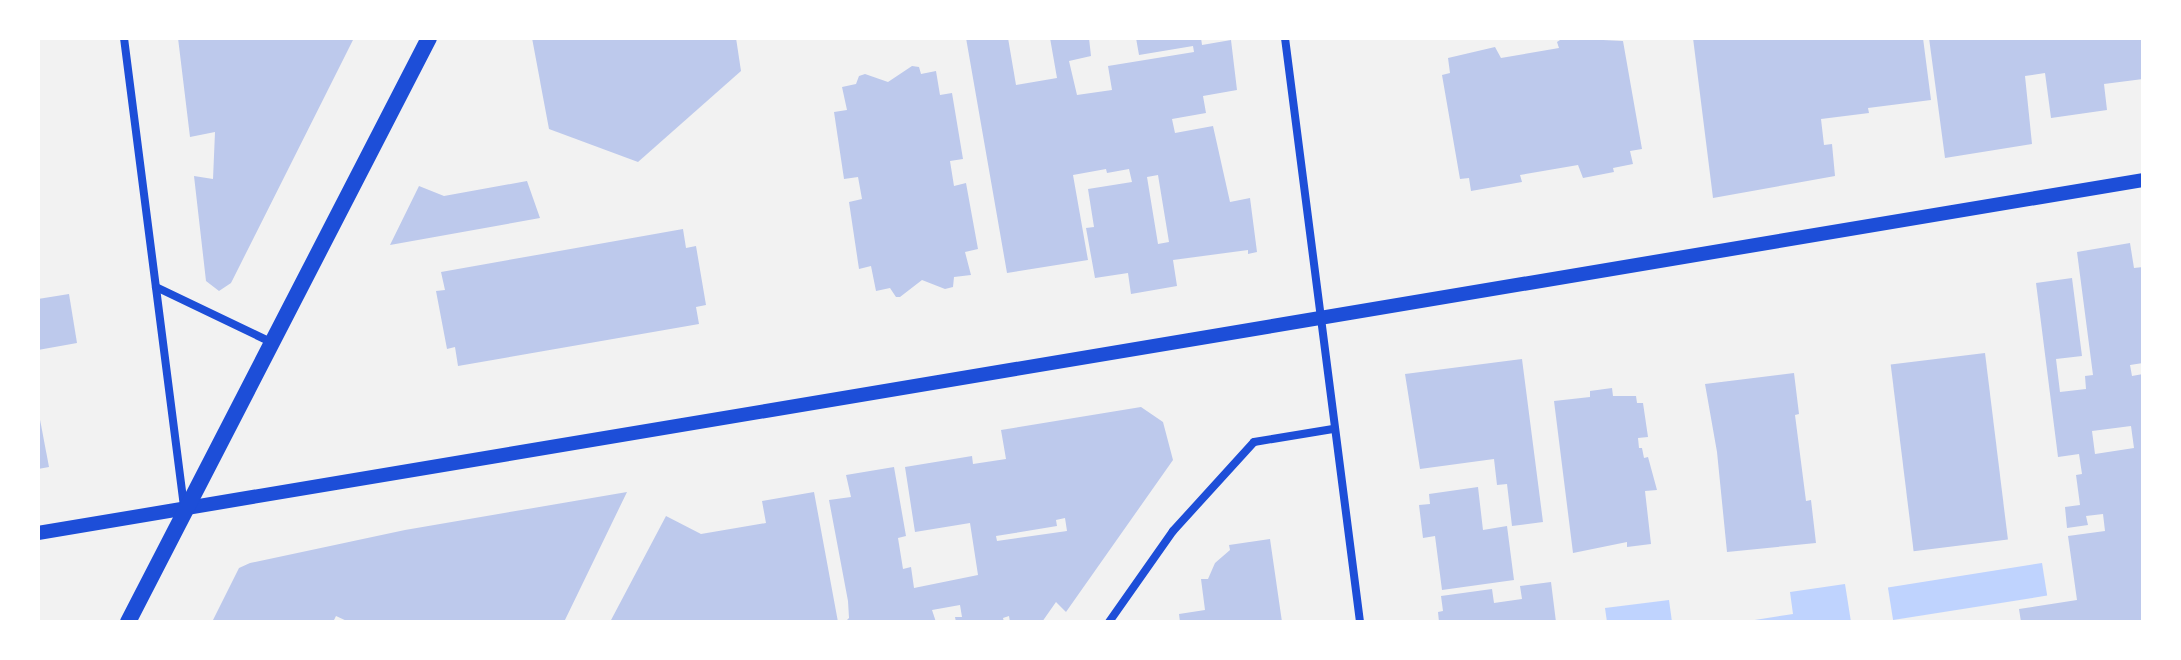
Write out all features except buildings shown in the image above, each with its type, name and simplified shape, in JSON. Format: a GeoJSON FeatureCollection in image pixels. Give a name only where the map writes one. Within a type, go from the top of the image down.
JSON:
{"type":"FeatureCollection","features":[{"type":"Feature","properties":{"kind":"main road"},"geometry":{"type":"LineString","coordinates":[[128,622],[429,38]]}},
{"type":"Feature","properties":{"kind":"street"},"geometry":{"type":"LineString","coordinates":[[124,38],[185,508]]}},
{"type":"Feature","properties":{"kind":"street"},"geometry":{"type":"LineString","coordinates":[[1285,38],[1360,622]]}},
{"type":"Feature","properties":{"kind":"street"},"geometry":{"type":"LineString","coordinates":[[38,533],[2143,180]]}},
{"type":"Feature","properties":{"kind":"street"},"geometry":{"type":"LineString","coordinates":[[156,287],[271,342]]}},
{"type":"Feature","properties":{"kind":"street"},"geometry":{"type":"LineString","coordinates":[[1109,622],[1173,531],[1254,442],[1333,429]]}},
{"type":"Feature","properties":{"kind":"water"},"geometry":{"type":"Polygon","coordinates":[[[2042,563],[2047,596],[1893,620],[1888,587],[2042,563]]]}},
{"type":"Feature","properties":{"kind":"water"},"geometry":{"type":"Polygon","coordinates":[[[1845,584],[1851,622],[1742,622],[1793,614],[1790,592],[1845,584]]]}},
{"type":"Feature","properties":{"kind":"water"},"geometry":{"type":"Polygon","coordinates":[[[1669,600],[1672,622],[1607,622],[1605,608],[1669,600]]]}}]}
